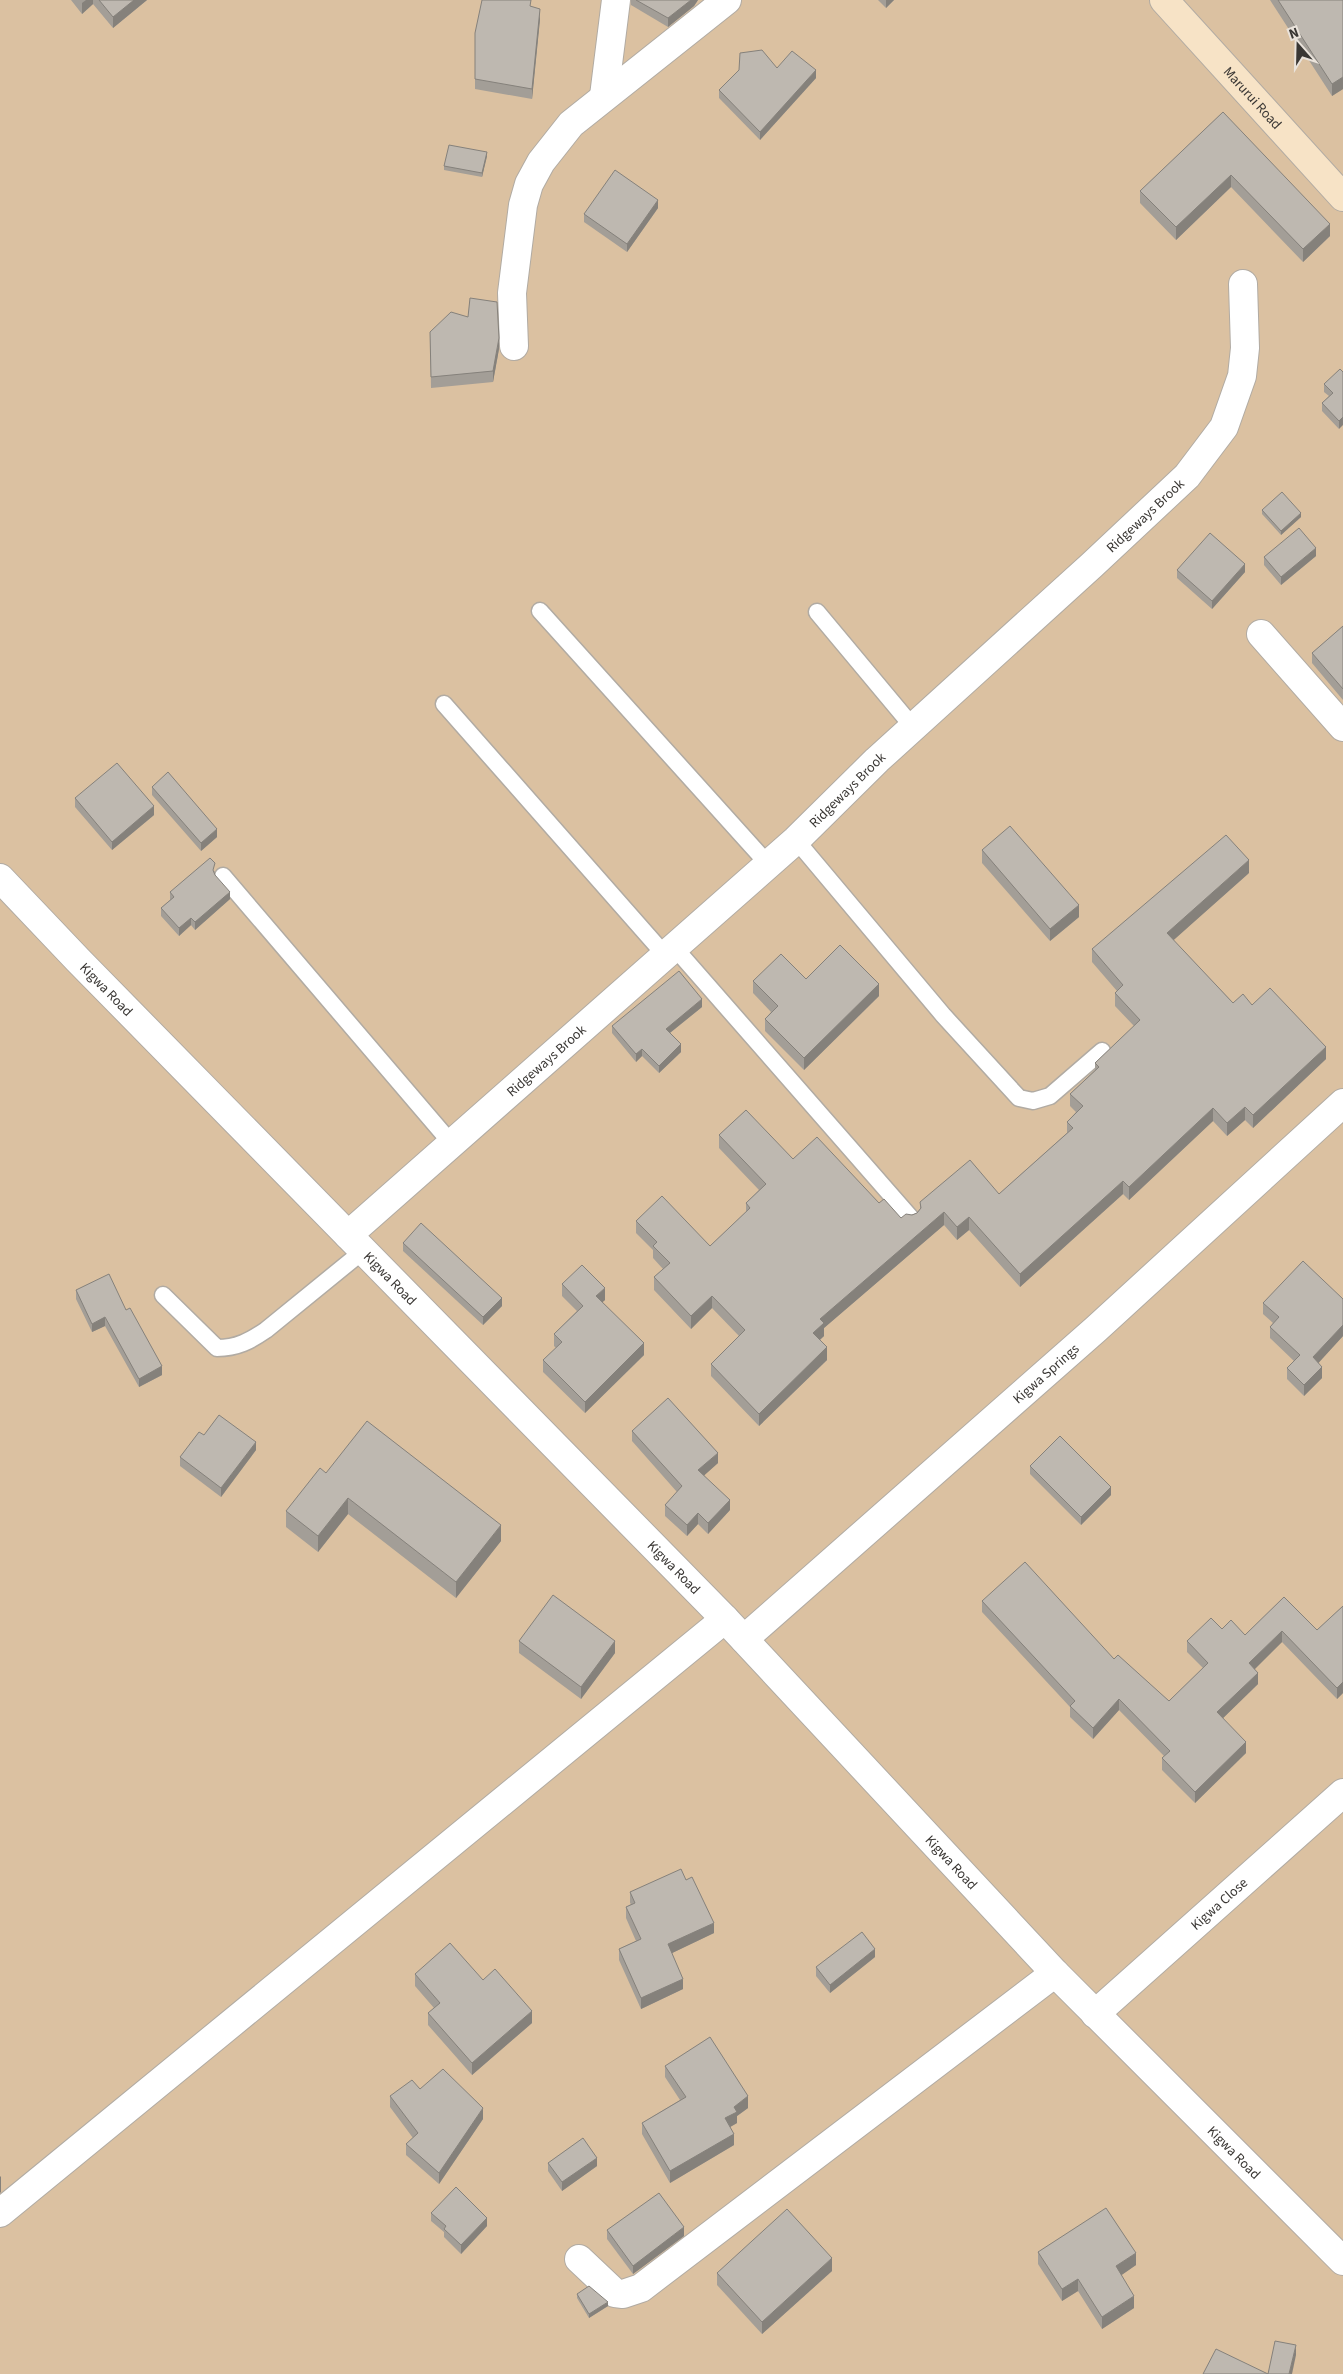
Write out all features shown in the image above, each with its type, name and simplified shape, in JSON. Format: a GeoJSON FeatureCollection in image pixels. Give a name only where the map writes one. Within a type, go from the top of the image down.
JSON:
{"type":"FeatureCollection","features":[{"type":"Feature","properties":{"kind":"street"},"geometry":{"type":"LineString","coordinates":[[604,96],[616,0]]}},
{"type":"Feature","properties":{"kind":"street"},"geometry":{"type":"LineString","coordinates":[[514,346],[512,293],[523,205],[529,184],[541,162],[571,124],[604,96],[728,0]]}},
{"type":"Feature","properties":{"kind":"street","name":"Marurui Road"},"geometry":{"type":"LineString","coordinates":[[1164,0],[1343,197]]}},
{"type":"Feature","properties":{"kind":"street","name":"Ridgeways Brook"},"geometry":{"type":"LineString","coordinates":[[356,1243],[452,1144],[767,863],[796,840],[913,727],[1187,476],[1204,456],[1224,427],[1242,376],[1245,348],[1243,284]]}},
{"type":"Feature","properties":{"kind":"street"},"geometry":{"type":"LineString","coordinates":[[1261,634],[1343,727]]}},
{"type":"Feature","properties":{"kind":"street","name":"Kigwa Road"},"geometry":{"type":"LineString","coordinates":[[0,878],[725,1619],[1055,1973],[1343,2261]]}},
{"type":"Feature","properties":{"kind":"street","name":"Kigwa Springs"},"geometry":{"type":"LineString","coordinates":[[744,1639],[1096,1329],[1343,1103]]}},
{"type":"Feature","properties":{"kind":"street"},"geometry":{"type":"LineString","coordinates":[[0,2213],[725,1619]]}},
{"type":"Feature","properties":{"kind":"street","name":"Kigwa Close"},"geometry":{"type":"LineString","coordinates":[[1095,2014],[1343,1793]]}},
{"type":"Feature","properties":{"kind":"street"},"geometry":{"type":"LineString","coordinates":[[579,2259],[615,2293],[623,2294],[642,2288],[1055,1973]]}},
{"type":"Feature","properties":{"kind":"lane"},"geometry":{"type":"LineString","coordinates":[[540,611],[767,863]]}},
{"type":"Feature","properties":{"kind":"lane"},"geometry":{"type":"LineString","coordinates":[[817,612],[913,727]]}},
{"type":"Feature","properties":{"kind":"lane"},"geometry":{"type":"LineString","coordinates":[[444,704],[911,1218]]}},
{"type":"Feature","properties":{"kind":"lane"},"geometry":{"type":"LineString","coordinates":[[796,840],[943,1015],[1020,1098],[1033,1101],[1050,1096],[1102,1051]]}},
{"type":"Feature","properties":{"kind":"lane"},"geometry":{"type":"LineString","coordinates":[[223,876],[452,1144]]}},
{"type":"Feature","properties":{"kind":"lane"},"geometry":{"type":"LineString","coordinates":[[162,1295],[217,1348],[233,1348],[249,1341],[266,1330],[356,1243]]}},
{"type":"Feature","properties":{"kind":"shaded area"},"geometry":{"type":"Polygon","coordinates":[[[0,0],[1343,0],[1343,2374],[0,2374],[0,0]]]}},
{"type":"Feature","properties":{"kind":"building"},"geometry":{"type":"Polygon","coordinates":[[[99,0],[134,0],[113,17],[99,0]]]}},
{"type":"Feature","properties":{"kind":"building"},"geometry":{"type":"Polygon","coordinates":[[[482,0],[531,0],[530,6],[540,9],[532,89],[475,79],[475,33],[482,0]]]}},
{"type":"Feature","properties":{"kind":"building"},"geometry":{"type":"Polygon","coordinates":[[[636,0],[691,0],[668,18],[636,0]]]}},
{"type":"Feature","properties":{"kind":"building"},"geometry":{"type":"Polygon","coordinates":[[[1278,0],[1343,0],[1343,77],[1332,84],[1278,0]]]}},
{"type":"Feature","properties":{"kind":"building"},"geometry":{"type":"Polygon","coordinates":[[[762,50],[777,68],[792,51],[816,70],[760,132],[719,90],[739,70],[740,53],[762,50]]]}},
{"type":"Feature","properties":{"kind":"building"},"geometry":{"type":"Polygon","coordinates":[[[1223,112],[1330,224],[1303,249],[1231,175],[1176,227],[1140,191],[1223,112]]]}},
{"type":"Feature","properties":{"kind":"building"},"geometry":{"type":"Polygon","coordinates":[[[449,145],[487,152],[482,173],[444,166],[449,145]]]}},
{"type":"Feature","properties":{"kind":"building"},"geometry":{"type":"Polygon","coordinates":[[[615,170],[658,200],[627,244],[584,214],[615,170]]]}},
{"type":"Feature","properties":{"kind":"building"},"geometry":{"type":"Polygon","coordinates":[[[470,298],[497,302],[499,338],[493,371],[431,377],[430,332],[451,312],[468,317],[470,298]]]}},
{"type":"Feature","properties":{"kind":"building"},"geometry":{"type":"Polygon","coordinates":[[[1340,369],[1343,372],[1343,417],[1339,421],[1322,403],[1333,393],[1324,384],[1340,369]]]}},
{"type":"Feature","properties":{"kind":"building"},"geometry":{"type":"Polygon","coordinates":[[[1282,492],[1301,513],[1281,531],[1262,510],[1282,492]]]}},
{"type":"Feature","properties":{"kind":"building"},"geometry":{"type":"Polygon","coordinates":[[[1299,528],[1316,548],[1281,577],[1264,557],[1299,528]]]}},
{"type":"Feature","properties":{"kind":"building"},"geometry":{"type":"Polygon","coordinates":[[[1210,533],[1245,564],[1212,601],[1177,570],[1210,533]]]}},
{"type":"Feature","properties":{"kind":"building"},"geometry":{"type":"Polygon","coordinates":[[[1343,626],[1343,689],[1312,653],[1343,626]]]}},
{"type":"Feature","properties":{"kind":"building"},"geometry":{"type":"Polygon","coordinates":[[[117,763],[154,806],[112,842],[75,798],[117,763]]]}},
{"type":"Feature","properties":{"kind":"building"},"geometry":{"type":"Polygon","coordinates":[[[168,772],[217,829],[201,843],[152,787],[168,772]]]}},
{"type":"Feature","properties":{"kind":"building"},"geometry":{"type":"Polygon","coordinates":[[[1010,826],[1079,905],[1050,929],[982,850],[1010,826]]]}},
{"type":"Feature","properties":{"kind":"building"},"geometry":{"type":"Polygon","coordinates":[[[1226,835],[1249,860],[1167,933],[1233,1003],[1243,994],[1252,1005],[1270,988],[1326,1047],[1253,1115],[1245,1107],[1227,1123],[1213,1108],[1129,1187],[1123,1181],[1020,1274],[969,1217],[957,1227],[944,1212],[820,1319],[824,1323],[813,1333],[827,1347],[759,1414],[711,1364],[745,1330],[712,1296],[691,1316],[654,1277],[670,1263],[653,1246],[657,1242],[636,1221],[662,1196],[710,1246],[750,1208],[746,1203],[766,1184],[719,1135],[746,1110],[793,1159],[817,1137],[879,1203],[884,1199],[901,1218],[906,1214],[912,1215],[917,1213],[921,1208],[920,1202],[970,1160],[999,1194],[1073,1128],[1067,1122],[1083,1106],[1070,1094],[1099,1067],[1095,1063],[1140,1020],[1115,993],[1123,985],[1092,949],[1226,835]]]}},
{"type":"Feature","properties":{"kind":"building"},"geometry":{"type":"Polygon","coordinates":[[[210,858],[215,863],[213,870],[215,875],[230,892],[195,922],[191,918],[179,928],[161,908],[174,897],[170,892],[210,858]]]}},
{"type":"Feature","properties":{"kind":"building"},"geometry":{"type":"Polygon","coordinates":[[[840,945],[879,984],[804,1058],[765,1019],[778,1006],[753,981],[781,954],[806,979],[840,945]]]}},
{"type":"Feature","properties":{"kind":"building"},"geometry":{"type":"Polygon","coordinates":[[[679,971],[702,999],[666,1029],[681,1044],[659,1066],[642,1049],[636,1054],[612,1026],[679,971]]]}},
{"type":"Feature","properties":{"kind":"building"},"geometry":{"type":"Polygon","coordinates":[[[421,1223],[502,1298],[483,1317],[403,1243],[421,1223]]]}},
{"type":"Feature","properties":{"kind":"building"},"geometry":{"type":"Polygon","coordinates":[[[1303,1261],[1343,1299],[1343,1325],[1313,1357],[1322,1367],[1304,1385],[1287,1368],[1300,1355],[1270,1327],[1279,1317],[1263,1303],[1303,1261]]]}},
{"type":"Feature","properties":{"kind":"building"},"geometry":{"type":"Polygon","coordinates":[[[582,1265],[605,1288],[596,1296],[644,1343],[585,1402],[543,1360],[562,1342],[554,1334],[583,1306],[562,1284],[582,1265]]]}},
{"type":"Feature","properties":{"kind":"building"},"geometry":{"type":"Polygon","coordinates":[[[109,1274],[126,1310],[130,1308],[162,1366],[139,1379],[105,1317],[92,1324],[76,1290],[109,1274]]]}},
{"type":"Feature","properties":{"kind":"building"},"geometry":{"type":"Polygon","coordinates":[[[668,1398],[718,1453],[698,1470],[730,1500],[708,1523],[698,1513],[687,1525],[665,1505],[682,1486],[632,1431],[668,1398]]]}},
{"type":"Feature","properties":{"kind":"building"},"geometry":{"type":"Polygon","coordinates":[[[219,1415],[256,1442],[221,1488],[180,1457],[199,1432],[204,1435],[219,1415]]]}},
{"type":"Feature","properties":{"kind":"building"},"geometry":{"type":"Polygon","coordinates":[[[367,1421],[501,1525],[456,1582],[348,1498],[318,1536],[286,1511],[320,1468],[326,1473],[367,1421]]]}},
{"type":"Feature","properties":{"kind":"building"},"geometry":{"type":"Polygon","coordinates":[[[1060,1436],[1111,1487],[1081,1517],[1030,1466],[1060,1436]]]}},
{"type":"Feature","properties":{"kind":"building"},"geometry":{"type":"Polygon","coordinates":[[[1025,1562],[1114,1659],[1118,1655],[1169,1701],[1208,1663],[1187,1641],[1211,1618],[1222,1629],[1231,1620],[1245,1635],[1284,1597],[1317,1630],[1343,1606],[1343,1682],[1337,1688],[1282,1631],[1249,1663],[1258,1673],[1217,1712],[1246,1742],[1195,1792],[1162,1758],[1170,1751],[1119,1699],[1093,1728],[1070,1706],[1075,1701],[982,1601],[1025,1562]]]}},
{"type":"Feature","properties":{"kind":"building"},"geometry":{"type":"Polygon","coordinates":[[[553,1595],[615,1641],[581,1687],[519,1641],[553,1595]]]}},
{"type":"Feature","properties":{"kind":"building"},"geometry":{"type":"Polygon","coordinates":[[[681,1869],[686,1880],[692,1877],[714,1923],[668,1944],[683,1979],[641,1998],[619,1949],[641,1939],[626,1907],[635,1903],[630,1892],[681,1869]]]}},
{"type":"Feature","properties":{"kind":"building"},"geometry":{"type":"Polygon","coordinates":[[[862,1932],[875,1949],[830,1985],[816,1967],[862,1932]]]}},
{"type":"Feature","properties":{"kind":"building"},"geometry":{"type":"Polygon","coordinates":[[[450,1943],[483,1980],[495,1969],[532,2011],[472,2063],[428,2013],[440,2003],[415,1974],[450,1943]]]}},
{"type":"Feature","properties":{"kind":"building"},"geometry":{"type":"Polygon","coordinates":[[[710,2037],[748,2096],[734,2107],[737,2112],[725,2118],[734,2134],[670,2171],[642,2123],[686,2097],[665,2066],[710,2037]]]}},
{"type":"Feature","properties":{"kind":"building"},"geometry":{"type":"Polygon","coordinates":[[[443,2069],[483,2108],[439,2173],[406,2144],[418,2133],[390,2096],[412,2080],[420,2089],[443,2069]]]}},
{"type":"Feature","properties":{"kind":"building"},"geometry":{"type":"Polygon","coordinates":[[[583,2138],[597,2158],[562,2182],[548,2163],[583,2138]]]}},
{"type":"Feature","properties":{"kind":"building"},"geometry":{"type":"Polygon","coordinates":[[[456,2187],[487,2218],[461,2245],[444,2229],[446,2226],[431,2213],[456,2187]]]}},
{"type":"Feature","properties":{"kind":"building"},"geometry":{"type":"Polygon","coordinates":[[[659,2193],[684,2227],[633,2266],[607,2230],[659,2193]]]}},
{"type":"Feature","properties":{"kind":"building"},"geometry":{"type":"Polygon","coordinates":[[[1106,2208],[1136,2253],[1116,2266],[1134,2296],[1102,2317],[1078,2279],[1062,2289],[1038,2252],[1106,2208]]]}},
{"type":"Feature","properties":{"kind":"building"},"geometry":{"type":"Polygon","coordinates":[[[787,2209],[832,2258],[762,2322],[717,2273],[787,2209]]]}},
{"type":"Feature","properties":{"kind":"building"},"geometry":{"type":"Polygon","coordinates":[[[589,2286],[608,2302],[589,2314],[577,2294],[589,2286]]]}},
{"type":"Feature","properties":{"kind":"building"},"geometry":{"type":"Polygon","coordinates":[[[1275,2341],[1296,2345],[1289,2374],[1268,2374],[1275,2341]]]}},
{"type":"Feature","properties":{"kind":"building"},"geometry":{"type":"Polygon","coordinates":[[[1216,2349],[1268,2374],[1203,2374],[1216,2349]]]}}]}
